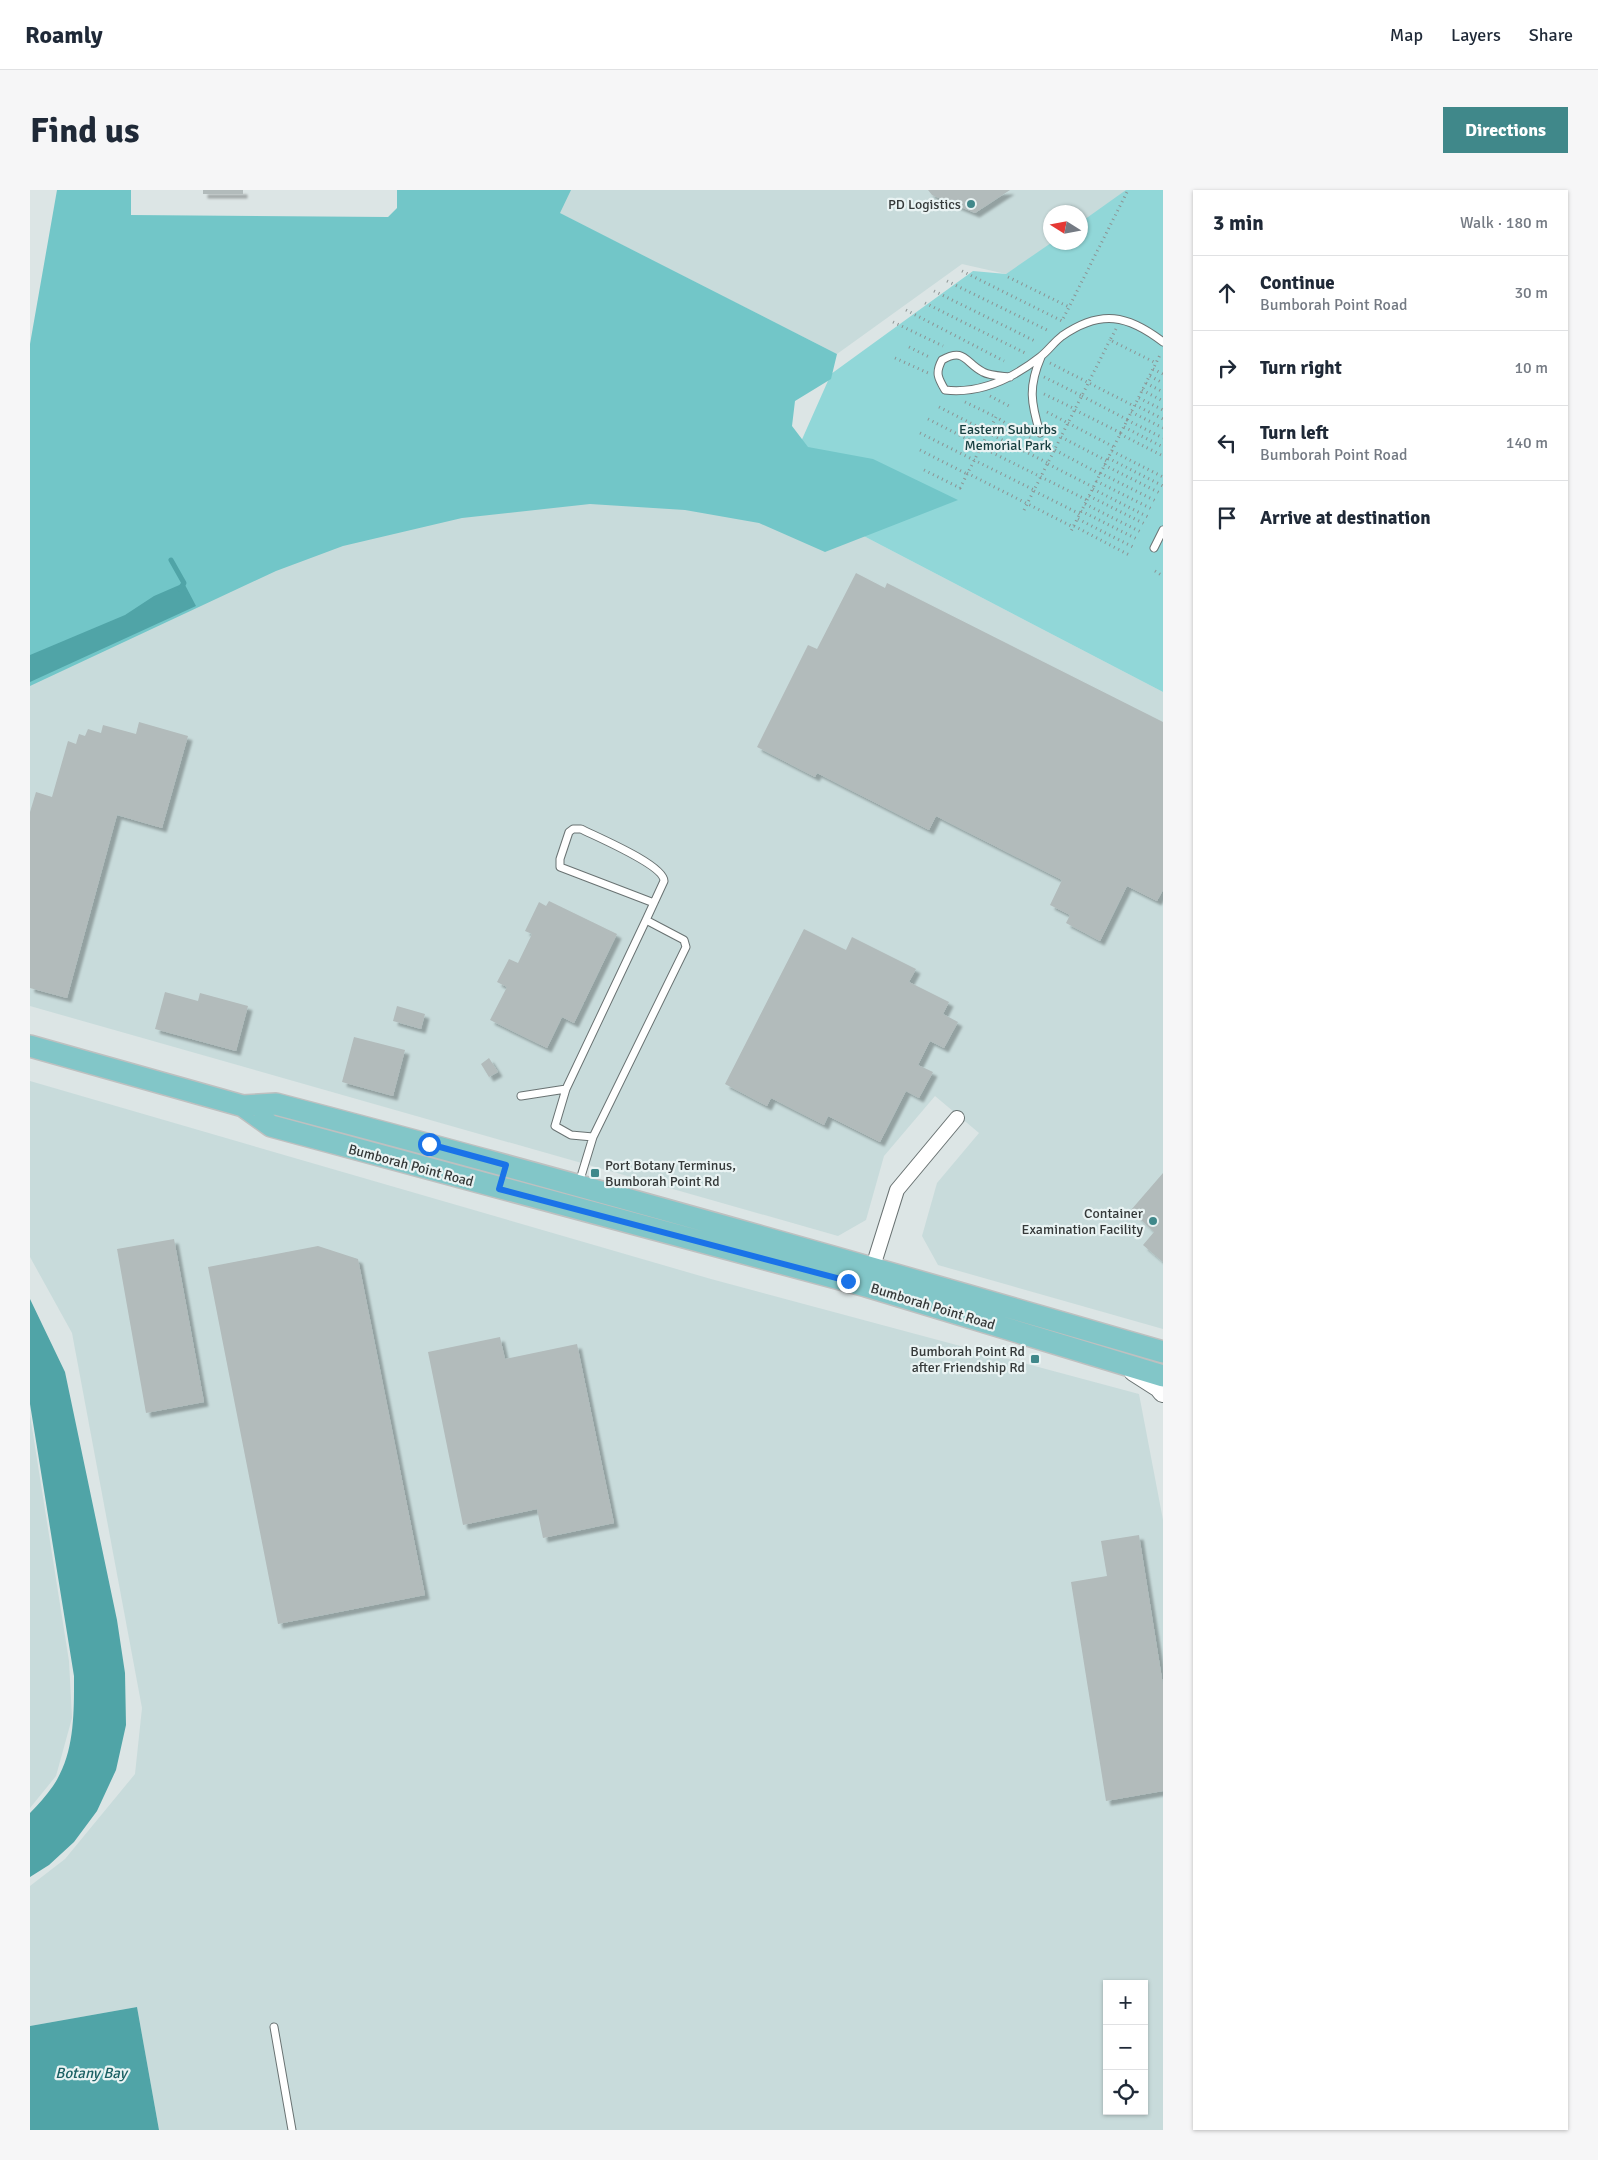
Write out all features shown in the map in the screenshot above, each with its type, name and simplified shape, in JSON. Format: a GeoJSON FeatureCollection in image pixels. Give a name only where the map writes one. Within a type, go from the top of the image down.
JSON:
{"type":"FeatureCollection","features":[{"type":"Feature","properties":{"kind":"main road","name":"Bumborah Point Road"},"geometry":{"type":"LineString","coordinates":[[30,1046],[243,1106],[276,1104],[579,1185],[869,1276],[1163,1376]]}},
{"type":"Feature","properties":{"kind":"main road","name":"Bumborah Point Road"},"geometry":{"type":"LineString","coordinates":[[243,1106],[270,1126],[499,1189],[869,1276],[1163,1352]]}},
{"type":"Feature","properties":{"kind":"street"},"geometry":{"type":"LineString","coordinates":[[869,1276],[897,1190],[957,1118]]}},
{"type":"Feature","properties":{"kind":"street"},"geometry":{"type":"LineString","coordinates":[[499,1189],[506,1165]]}},
{"type":"Feature","properties":{"kind":"street"},"geometry":{"type":"LineString","coordinates":[[1122,1363],[1159,1386],[1163,1392]]}},
{"type":"Feature","properties":{"kind":"lane"},"geometry":{"type":"LineString","coordinates":[[1010,377],[983,373],[967,358],[957,355],[942,360],[937,370],[937,377],[945,390],[962,392],[986,387],[1010,377],[1041,357],[1061,337],[1082,324],[1111,318],[1132,322],[1163,342]]}},
{"type":"Feature","properties":{"kind":"lane"},"geometry":{"type":"LineString","coordinates":[[1040,433],[1031,404],[1032,377],[1041,357]]}},
{"type":"Feature","properties":{"kind":"lane"},"geometry":{"type":"LineString","coordinates":[[1154,548],[1163,530]]}},
{"type":"Feature","properties":{"kind":"lane"},"geometry":{"type":"LineString","coordinates":[[593,1137],[572,1136],[555,1126],[566,1089],[664,882],[661,872],[635,856],[581,830],[573,829],[569,832],[560,858],[560,867],[654,903]]}},
{"type":"Feature","properties":{"kind":"lane"},"geometry":{"type":"LineString","coordinates":[[579,1185],[593,1137],[686,947],[684,940],[646,920]]}},
{"type":"Feature","properties":{"kind":"lane"},"geometry":{"type":"LineString","coordinates":[[521,1096],[566,1089]]}},
{"type":"Feature","properties":{"kind":"lane"},"geometry":{"type":"LineString","coordinates":[[274,2027],[292,2130]]}},
{"type":"Feature","properties":{"kind":"path"},"geometry":{"type":"LineString","coordinates":[[962,270],[1062,321],[1128,190]]}},
{"type":"Feature","properties":{"kind":"path"},"geometry":{"type":"LineString","coordinates":[[1008,277],[1069,307]]}},
{"type":"Feature","properties":{"kind":"path"},"geometry":{"type":"LineString","coordinates":[[947,280],[1049,332]]}},
{"type":"Feature","properties":{"kind":"path"},"geometry":{"type":"LineString","coordinates":[[934,291],[1037,342]]}},
{"type":"Feature","properties":{"kind":"path"},"geometry":{"type":"LineString","coordinates":[[925,303],[1025,353]]}},
{"type":"Feature","properties":{"kind":"path"},"geometry":{"type":"LineString","coordinates":[[906,310],[1004,360]]}},
{"type":"Feature","properties":{"kind":"path"},"geometry":{"type":"LineString","coordinates":[[893,322],[943,346]]}},
{"type":"Feature","properties":{"kind":"path"},"geometry":{"type":"LineString","coordinates":[[1024,510],[1118,324]]}},
{"type":"Feature","properties":{"kind":"path"},"geometry":{"type":"LineString","coordinates":[[1110,340],[1163,364]]}},
{"type":"Feature","properties":{"kind":"path"},"geometry":{"type":"LineString","coordinates":[[909,347],[932,358]]}},
{"type":"Feature","properties":{"kind":"path"},"geometry":{"type":"LineString","coordinates":[[1070,533],[1162,352]]}},
{"type":"Feature","properties":{"kind":"path"},"geometry":{"type":"LineString","coordinates":[[895,358],[930,374]]}},
{"type":"Feature","properties":{"kind":"path"},"geometry":{"type":"LineString","coordinates":[[1047,362],[1163,419]]}},
{"type":"Feature","properties":{"kind":"path"},"geometry":{"type":"LineString","coordinates":[[1153,369],[1163,374]]}},
{"type":"Feature","properties":{"kind":"path"},"geometry":{"type":"LineString","coordinates":[[1043,376],[1163,438]]}},
{"type":"Feature","properties":{"kind":"path"},"geometry":{"type":"LineString","coordinates":[[1150,376],[1163,383]]}},
{"type":"Feature","properties":{"kind":"path"},"geometry":{"type":"LineString","coordinates":[[1146,383],[1163,392]]}},
{"type":"Feature","properties":{"kind":"path"},"geometry":{"type":"LineString","coordinates":[[1142,390],[1163,401]]}},
{"type":"Feature","properties":{"kind":"path"},"geometry":{"type":"LineString","coordinates":[[1041,392],[1163,456]]}},
{"type":"Feature","properties":{"kind":"path"},"geometry":{"type":"LineString","coordinates":[[990,396],[1009,406]]}},
{"type":"Feature","properties":{"kind":"path"},"geometry":{"type":"LineString","coordinates":[[1139,398],[1163,410]]}},
{"type":"Feature","properties":{"kind":"path"},"geometry":{"type":"LineString","coordinates":[[960,400],[996,417],[1036,440]]}},
{"type":"Feature","properties":{"kind":"path"},"geometry":{"type":"LineString","coordinates":[[939,407],[1150,518]]}},
{"type":"Feature","properties":{"kind":"path"},"geometry":{"type":"LineString","coordinates":[[1042,410],[1163,477]]}},
{"type":"Feature","properties":{"kind":"path"},"geometry":{"type":"LineString","coordinates":[[1131,412],[1163,428]]}},
{"type":"Feature","properties":{"kind":"path"},"geometry":{"type":"LineString","coordinates":[[924,470],[960,488],[996,417]]}},
{"type":"Feature","properties":{"kind":"path"},"geometry":{"type":"LineString","coordinates":[[928,419],[1087,500],[1143,533]]}},
{"type":"Feature","properties":{"kind":"path"},"geometry":{"type":"LineString","coordinates":[[1124,427],[1163,447]]}},
{"type":"Feature","properties":{"kind":"path"},"geometry":{"type":"LineString","coordinates":[[920,433],[1034,491],[1139,540]]}},
{"type":"Feature","properties":{"kind":"path"},"geometry":{"type":"LineString","coordinates":[[1061,437],[1163,486]]}},
{"type":"Feature","properties":{"kind":"path"},"geometry":{"type":"LineString","coordinates":[[920,450],[1131,556]]}},
{"type":"Feature","properties":{"kind":"path"},"geometry":{"type":"LineString","coordinates":[[1054,450],[1158,502]]}},
{"type":"Feature","properties":{"kind":"path"},"geometry":{"type":"LineString","coordinates":[[1104,466],[1162,494]]}},
{"type":"Feature","properties":{"kind":"path"},"geometry":{"type":"LineString","coordinates":[[1096,481],[1154,510]]}},
{"type":"Feature","properties":{"kind":"path"},"geometry":{"type":"LineString","coordinates":[[1087,500],[1147,525]]}},
{"type":"Feature","properties":{"kind":"path"},"geometry":{"type":"LineString","coordinates":[[1078,519],[1135,548]]}},
{"type":"Feature","properties":{"kind":"path"},"geometry":{"type":"LineString","coordinates":[[1155,571],[1163,576]]}},
{"type":"Feature","properties":{"kind":"shaded area"},"geometry":{"type":"Polygon","coordinates":[[[57,190],[131,190],[131,215],[388,217],[397,208],[397,190],[571,190],[560,213],[837,354],[831,379],[795,401],[792,426],[808,447],[873,459],[958,500],[825,552],[759,523],[685,510],[590,504],[462,518],[343,546],[276,571],[30,686],[30,344],[57,190]]]}},
{"type":"Feature","properties":{"kind":"shaded area"},"geometry":{"type":"Polygon","coordinates":[[[570,190],[1133,190],[1088,220],[1088,205],[1043,205],[1043,250],[1006,274],[962,264],[837,354],[559,213],[570,190]]]}},
{"type":"Feature","properties":{"kind":"shaded area"},"geometry":{"type":"Polygon","coordinates":[[[558,484],[833,520],[1163,692],[1163,1329],[938,1265],[922,1236],[937,1183],[979,1133],[935,1096],[884,1156],[866,1220],[838,1236],[30,1006],[30,652],[229,555],[558,484]]]}},
{"type":"Feature","properties":{"kind":"shaded area"},"geometry":{"type":"Polygon","coordinates":[[[30,1081],[711,1279],[1139,1394],[1163,1520],[1163,2130],[159,2130],[137,2007],[30,2026],[30,1886],[65,1859],[135,1774],[142,1708],[72,1333],[30,1257],[30,1081]]]}},
{"type":"Feature","properties":{"kind":"shaded area"},"geometry":{"type":"Polygon","coordinates":[[[30,1415],[69,1661],[72,1718],[56,1776],[30,1808],[30,1415]]]}},
{"type":"Feature","properties":{"kind":"green space","name":"Eastern Suburbs Memorial Park"},"geometry":{"type":"Polygon","coordinates":[[[1126,190],[1163,190],[1163,692],[833,520],[772,507],[831,374],[973,271],[1006,274],[1043,249],[1088,250],[1088,217],[1126,190]]]}},
{"type":"Feature","properties":{"kind":"water"},"geometry":{"type":"Polygon","coordinates":[[[184,583],[196,606],[30,682],[30,655],[125,615],[154,596],[184,583]]]}},
{"type":"Feature","properties":{"kind":"water"},"geometry":{"type":"Polygon","coordinates":[[[30,1299],[65,1372],[117,1620],[125,1673],[126,1725],[116,1770],[97,1811],[74,1842],[49,1865],[30,1877],[30,1813],[53,1786],[66,1761],[72,1733],[74,1676],[30,1404],[30,1299]]]}},
{"type":"Feature","properties":{"kind":"water","name":"Botany Bay"},"geometry":{"type":"Polygon","coordinates":[[[137,2007],[159,2130],[30,2130],[30,2026],[137,2007]]]}},
{"type":"Feature","properties":{"kind":"building"},"geometry":{"type":"Polygon","coordinates":[[[203,190],[243,190],[243,194],[203,194],[203,190]]]}},
{"type":"Feature","properties":{"kind":"building","name":"PD Logistics"},"geometry":{"type":"Polygon","coordinates":[[[928,190],[1010,190],[975,213],[932,195],[928,190]]]}},
{"type":"Feature","properties":{"kind":"building"},"geometry":{"type":"Polygon","coordinates":[[[856,573],[885,588],[887,583],[1163,722],[1163,890],[1157,901],[1127,886],[1100,941],[1066,923],[1070,915],[1050,905],[1062,880],[936,816],[929,830],[817,773],[815,777],[757,747],[808,645],[817,649],[856,573]]]}},
{"type":"Feature","properties":{"kind":"building"},"geometry":{"type":"Polygon","coordinates":[[[139,722],[188,736],[162,828],[117,815],[67,998],[30,988],[30,812],[36,792],[52,797],[68,741],[76,744],[79,734],[85,736],[88,729],[101,733],[103,725],[136,734],[139,722]]]}},
{"type":"Feature","properties":{"kind":"building"},"geometry":{"type":"Polygon","coordinates":[[[549,901],[617,934],[574,1023],[562,1017],[547,1048],[490,1020],[507,987],[497,982],[509,959],[518,963],[532,934],[525,931],[539,902],[546,906],[549,901]]]}},
{"type":"Feature","properties":{"kind":"building"},"geometry":{"type":"Polygon","coordinates":[[[804,929],[846,950],[852,937],[916,969],[909,982],[949,1002],[943,1014],[958,1022],[944,1048],[930,1041],[918,1065],[933,1072],[919,1098],[906,1091],[880,1142],[828,1116],[824,1125],[771,1098],[767,1106],[725,1084],[804,929]]]}},
{"type":"Feature","properties":{"kind":"building"},"geometry":{"type":"Polygon","coordinates":[[[165,992],[198,1001],[200,993],[248,1006],[236,1051],[155,1029],[165,992]]]}},
{"type":"Feature","properties":{"kind":"building"},"geometry":{"type":"Polygon","coordinates":[[[397,1006],[425,1014],[421,1029],[393,1021],[397,1006]]]}},
{"type":"Feature","properties":{"kind":"building"},"geometry":{"type":"Polygon","coordinates":[[[354,1037],[405,1050],[393,1096],[342,1082],[354,1037]]]}},
{"type":"Feature","properties":{"kind":"building"},"geometry":{"type":"Polygon","coordinates":[[[489,1058],[498,1072],[489,1077],[481,1064],[489,1058]]]}},
{"type":"Feature","properties":{"kind":"building","name":"Container Examination Facility"},"geometry":{"type":"Polygon","coordinates":[[[1163,1173],[1163,1262],[1143,1245],[1154,1232],[1131,1210],[1163,1173]]]}},
{"type":"Feature","properties":{"kind":"building"},"geometry":{"type":"Polygon","coordinates":[[[174,1239],[204,1402],[146,1413],[117,1249],[174,1239]]]}},
{"type":"Feature","properties":{"kind":"building"},"geometry":{"type":"Polygon","coordinates":[[[318,1246],[358,1259],[425,1595],[278,1624],[208,1267],[318,1246]]]}},
{"type":"Feature","properties":{"kind":"building"},"geometry":{"type":"Polygon","coordinates":[[[500,1337],[505,1359],[577,1344],[614,1523],[543,1538],[537,1509],[463,1525],[428,1352],[500,1337]]]}},
{"type":"Feature","properties":{"kind":"building"},"geometry":{"type":"Polygon","coordinates":[[[1139,1535],[1163,1685],[1163,1791],[1106,1801],[1071,1582],[1107,1576],[1101,1541],[1139,1535]]]}},
{"type":"Feature","properties":{"kind":"waterway"},"geometry":{"type":"LineString","coordinates":[[171,560],[184,583],[180,589]]}},
{"type":"Feature","properties":{"kind":"place","name":"PD Logistics"},"geometry":{"type":"Point","coordinates":[971,204]}},
{"type":"Feature","properties":{"kind":"place","name":"Port Botany Terminus, Bumborah Point Rd"},"geometry":{"type":"Point","coordinates":[595,1173]}},
{"type":"Feature","properties":{"kind":"place","name":"Container Examination Facility"},"geometry":{"type":"Point","coordinates":[1153,1221]}},
{"type":"Feature","properties":{"kind":"place","name":"Bumborah Point Rd after Friendship Rd"},"geometry":{"type":"Point","coordinates":[1035,1359]}},
{"type":"Feature","properties":{"kind":"route"},"geometry":{"type":"LineString","coordinates":[[429,1144],[506,1165],[499,1189],[848,1281]]}}]}
